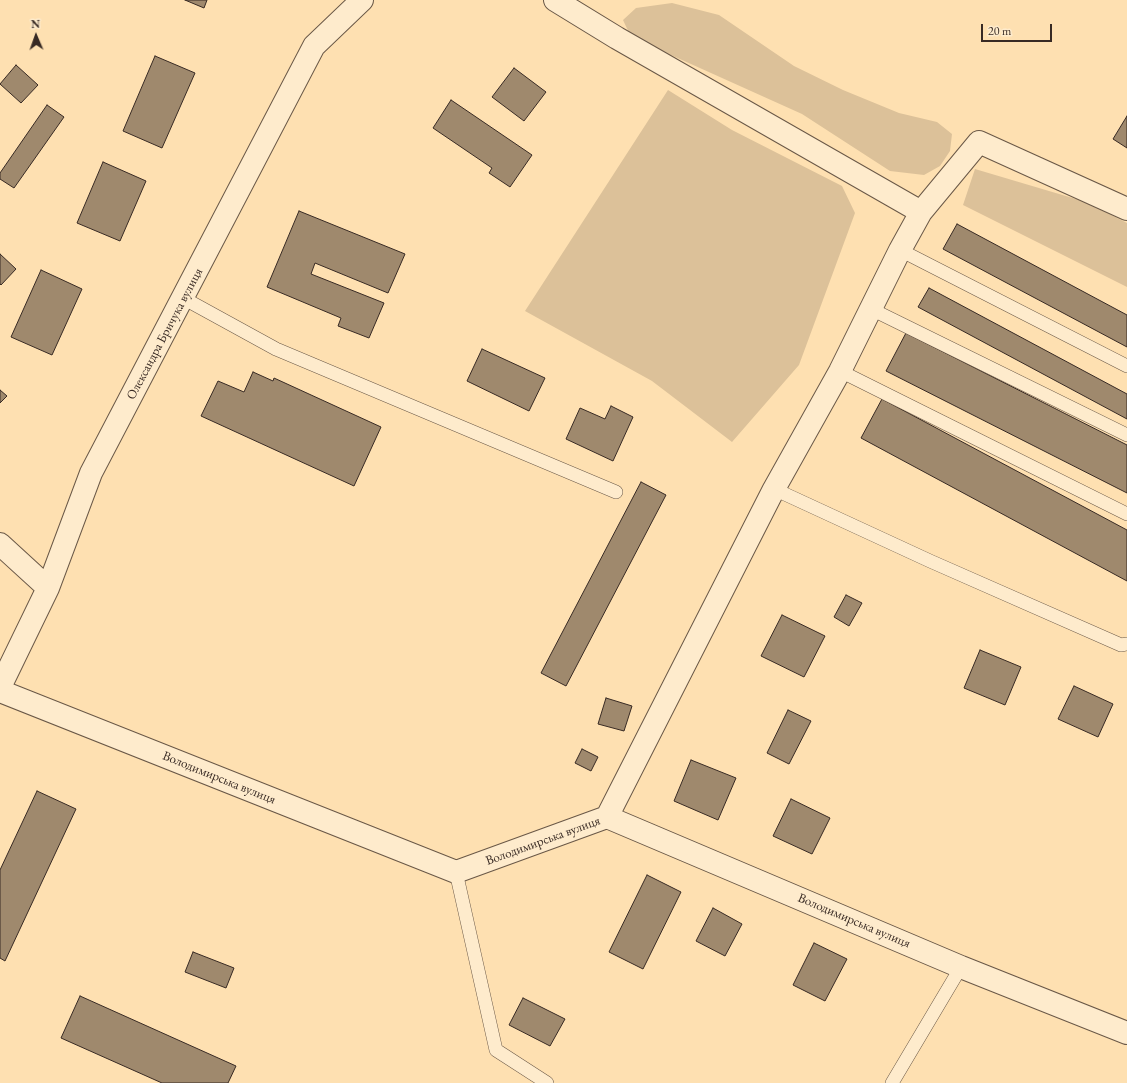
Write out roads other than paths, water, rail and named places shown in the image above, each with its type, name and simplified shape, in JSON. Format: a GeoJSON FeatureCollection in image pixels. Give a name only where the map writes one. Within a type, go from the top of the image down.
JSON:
{"type":"FeatureCollection","features":[{"type":"Feature","properties":{"kind":"street","name":"Олександра Бричука вулиця"},"geometry":{"type":"LineString","coordinates":[[0,687],[48,588],[91,473],[314,46],[362,0]]}},
{"type":"Feature","properties":{"kind":"street"},"geometry":{"type":"LineString","coordinates":[[555,0],[630,46],[921,212]]}},
{"type":"Feature","properties":{"kind":"street"},"geometry":{"type":"LineString","coordinates":[[607,817],[774,489],[840,371],[900,250],[921,212],[979,142],[1127,209]]}},
{"type":"Feature","properties":{"kind":"street"},"geometry":{"type":"LineString","coordinates":[[0,544],[48,588]]}},
{"type":"Feature","properties":{"kind":"street","name":"Володимирська вулиця"},"geometry":{"type":"LineString","coordinates":[[0,691],[456,872],[607,817],[961,967],[1127,1033]]}},
{"type":"Feature","properties":{"kind":"lane"},"geometry":{"type":"LineString","coordinates":[[900,250],[1127,366]]}},
{"type":"Feature","properties":{"kind":"lane"},"geometry":{"type":"LineString","coordinates":[[183,298],[276,349],[616,492]]}},
{"type":"Feature","properties":{"kind":"lane"},"geometry":{"type":"LineString","coordinates":[[871,309],[1127,435]]}},
{"type":"Feature","properties":{"kind":"lane"},"geometry":{"type":"LineString","coordinates":[[840,371],[1127,514]]}},
{"type":"Feature","properties":{"kind":"lane"},"geometry":{"type":"LineString","coordinates":[[774,489],[930,561],[1114,642],[1121,645],[1127,644]]}},
{"type":"Feature","properties":{"kind":"lane"},"geometry":{"type":"LineString","coordinates":[[456,872],[496,1050],[547,1083]]}},
{"type":"Feature","properties":{"kind":"lane"},"geometry":{"type":"LineString","coordinates":[[892,1083],[961,967]]}}]}
